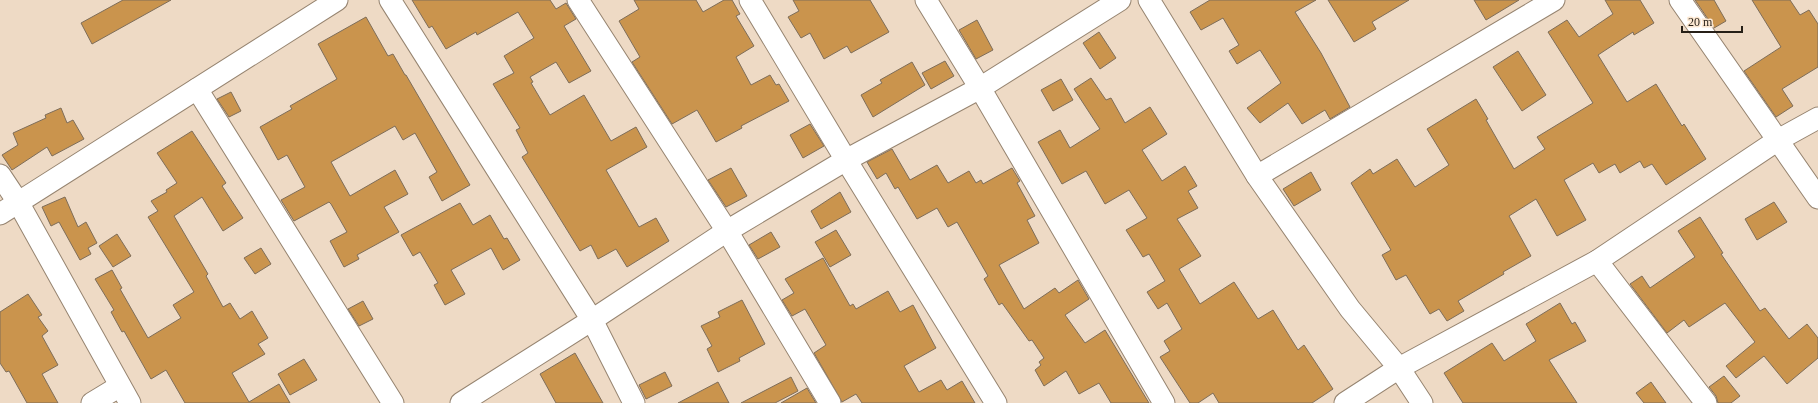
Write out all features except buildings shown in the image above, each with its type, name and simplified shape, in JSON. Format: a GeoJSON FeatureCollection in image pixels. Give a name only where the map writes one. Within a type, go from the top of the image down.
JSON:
{"type":"FeatureCollection","features":[{"type":"Feature","properties":{"kind":"street"},"geometry":{"type":"LineString","coordinates":[[0,214],[337,0]]}},
{"type":"Feature","properties":{"kind":"street"},"geometry":{"type":"LineString","coordinates":[[390,0],[592,320],[634,403]]}},
{"type":"Feature","properties":{"kind":"street"},"geometry":{"type":"LineString","coordinates":[[578,0],[727,231],[830,403]]}},
{"type":"Feature","properties":{"kind":"street"},"geometry":{"type":"LineString","coordinates":[[750,0],[846,160],[996,403]]}},
{"type":"Feature","properties":{"kind":"street"},"geometry":{"type":"LineString","coordinates":[[926,0],[980,88],[1164,403]]}},
{"type":"Feature","properties":{"kind":"street"},"geometry":{"type":"LineString","coordinates":[[461,403],[592,320],[727,231],[846,160],[980,88],[1120,0]]}},
{"type":"Feature","properties":{"kind":"street"},"geometry":{"type":"LineString","coordinates":[[1149,0],[1257,176],[1350,308],[1399,368],[1422,403]]}},
{"type":"Feature","properties":{"kind":"street"},"geometry":{"type":"LineString","coordinates":[[1257,176],[1554,0]]}},
{"type":"Feature","properties":{"kind":"street"},"geometry":{"type":"LineString","coordinates":[[1680,0],[1818,198]]}},
{"type":"Feature","properties":{"kind":"street"},"geometry":{"type":"LineString","coordinates":[[197,89],[393,403]]}},
{"type":"Feature","properties":{"kind":"street"},"geometry":{"type":"LineString","coordinates":[[1345,403],[1399,368],[1597,261],[1778,140],[1818,118]]}},
{"type":"Feature","properties":{"kind":"street"},"geometry":{"type":"LineString","coordinates":[[0,175],[18,202],[125,394],[92,403]]}},
{"type":"Feature","properties":{"kind":"street"},"geometry":{"type":"LineString","coordinates":[[1597,261],[1706,403]]}}]}
